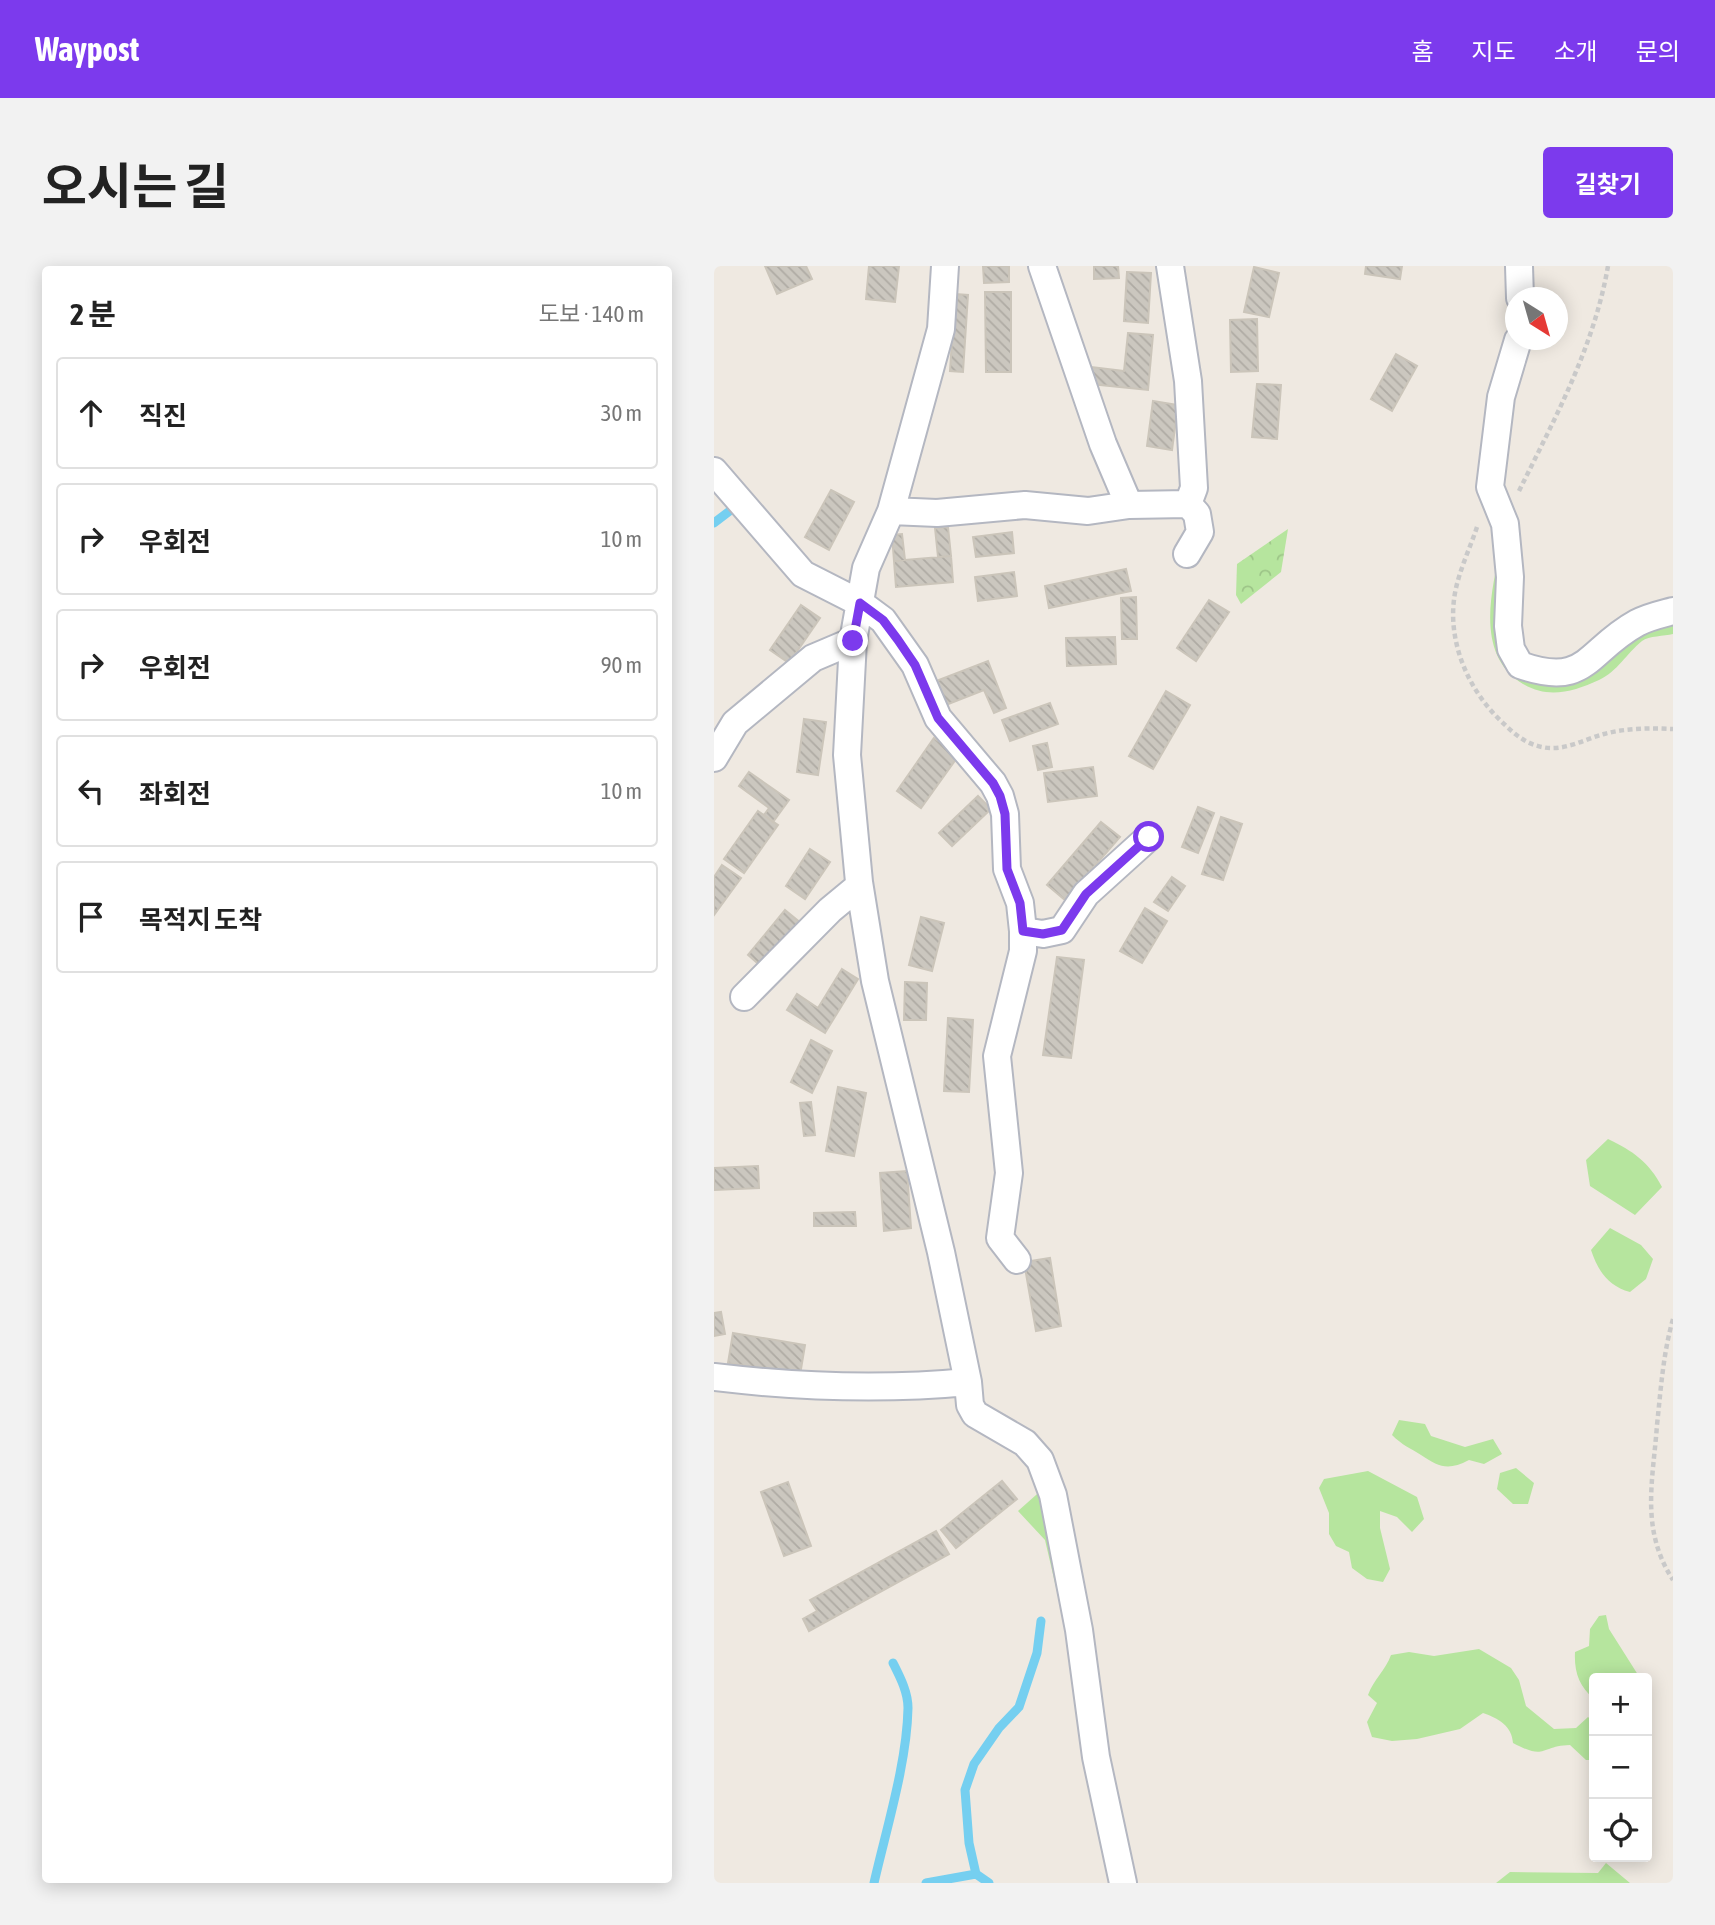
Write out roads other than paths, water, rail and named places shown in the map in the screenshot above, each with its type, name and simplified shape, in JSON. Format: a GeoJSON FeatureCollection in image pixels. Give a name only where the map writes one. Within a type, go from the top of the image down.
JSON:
{"type":"FeatureCollection","features":[{"type":"Feature","properties":{"kind":"street"},"geometry":{"type":"LineString","coordinates":[[945,266],[942,329],[891,511],[866,568],[853,641],[847,755],[859,886],[875,981],[941,1252],[968,1382],[970,1405],[975,1415],[1025,1443],[1040,1460],[1053,1495],[1076,1617],[1096,1757],[1123,1883]]}},
{"type":"Feature","properties":{"kind":"street"},"geometry":{"type":"LineString","coordinates":[[1042,266],[1102,444],[1129,505]]}},
{"type":"Feature","properties":{"kind":"street"},"geometry":{"type":"LineString","coordinates":[[1170,266],[1188,381],[1194,488],[1188,504]]}},
{"type":"Feature","properties":{"kind":"street"},"geometry":{"type":"LineString","coordinates":[[1519,266],[1520,287]]}},
{"type":"Feature","properties":{"kind":"street"},"geometry":{"type":"LineString","coordinates":[[1515,350],[1501,397],[1490,487],[1505,524],[1510,577],[1508,626],[1511,649],[1520,665],[1556,675],[1576,670],[1637,623],[1673,611]]}},
{"type":"Feature","properties":{"kind":"street"},"geometry":{"type":"LineString","coordinates":[[714,471],[803,574],[860,603],[883,620],[915,665],[938,718],[993,783],[1000,796],[1005,814],[1007,869],[1020,903],[1023,931],[1023,951],[997,1056],[1009,1173],[1000,1238],[1017,1260]]}},
{"type":"Feature","properties":{"kind":"street"},"geometry":{"type":"LineString","coordinates":[[891,511],[937,513],[1025,505],[1088,511],[1129,505],[1188,504],[1197,514],[1200,532],[1188,554]]}},
{"type":"Feature","properties":{"kind":"street"},"geometry":{"type":"LineString","coordinates":[[714,758],[734,723],[813,658],[853,641]]}},
{"type":"Feature","properties":{"kind":"street"},"geometry":{"type":"LineString","coordinates":[[1023,931],[1043,934],[1062,930],[1086,894],[1149,837]]}},
{"type":"Feature","properties":{"kind":"street"},"geometry":{"type":"LineString","coordinates":[[744,997],[830,910],[859,886]]}},
{"type":"Feature","properties":{"kind":"street"},"geometry":{"type":"LineString","coordinates":[[714,1377],[906,1388],[968,1382]]}},
{"type":"Feature","properties":{"kind":"waterway"},"geometry":{"type":"LineString","coordinates":[[714,523],[731,510]]}},
{"type":"Feature","properties":{"kind":"waterway"},"geometry":{"type":"LineString","coordinates":[[976,1874],[969,1843],[965,1790],[974,1764],[999,1728],[1019,1707],[1037,1653],[1041,1621]]}},
{"type":"Feature","properties":{"kind":"waterway"},"geometry":{"type":"LineString","coordinates":[[874,1883],[900,1774],[907,1729],[907,1696],[893,1663]]}},
{"type":"Feature","properties":{"kind":"waterway"},"geometry":{"type":"LineString","coordinates":[[926,1883],[976,1874],[989,1883]]}}]}
